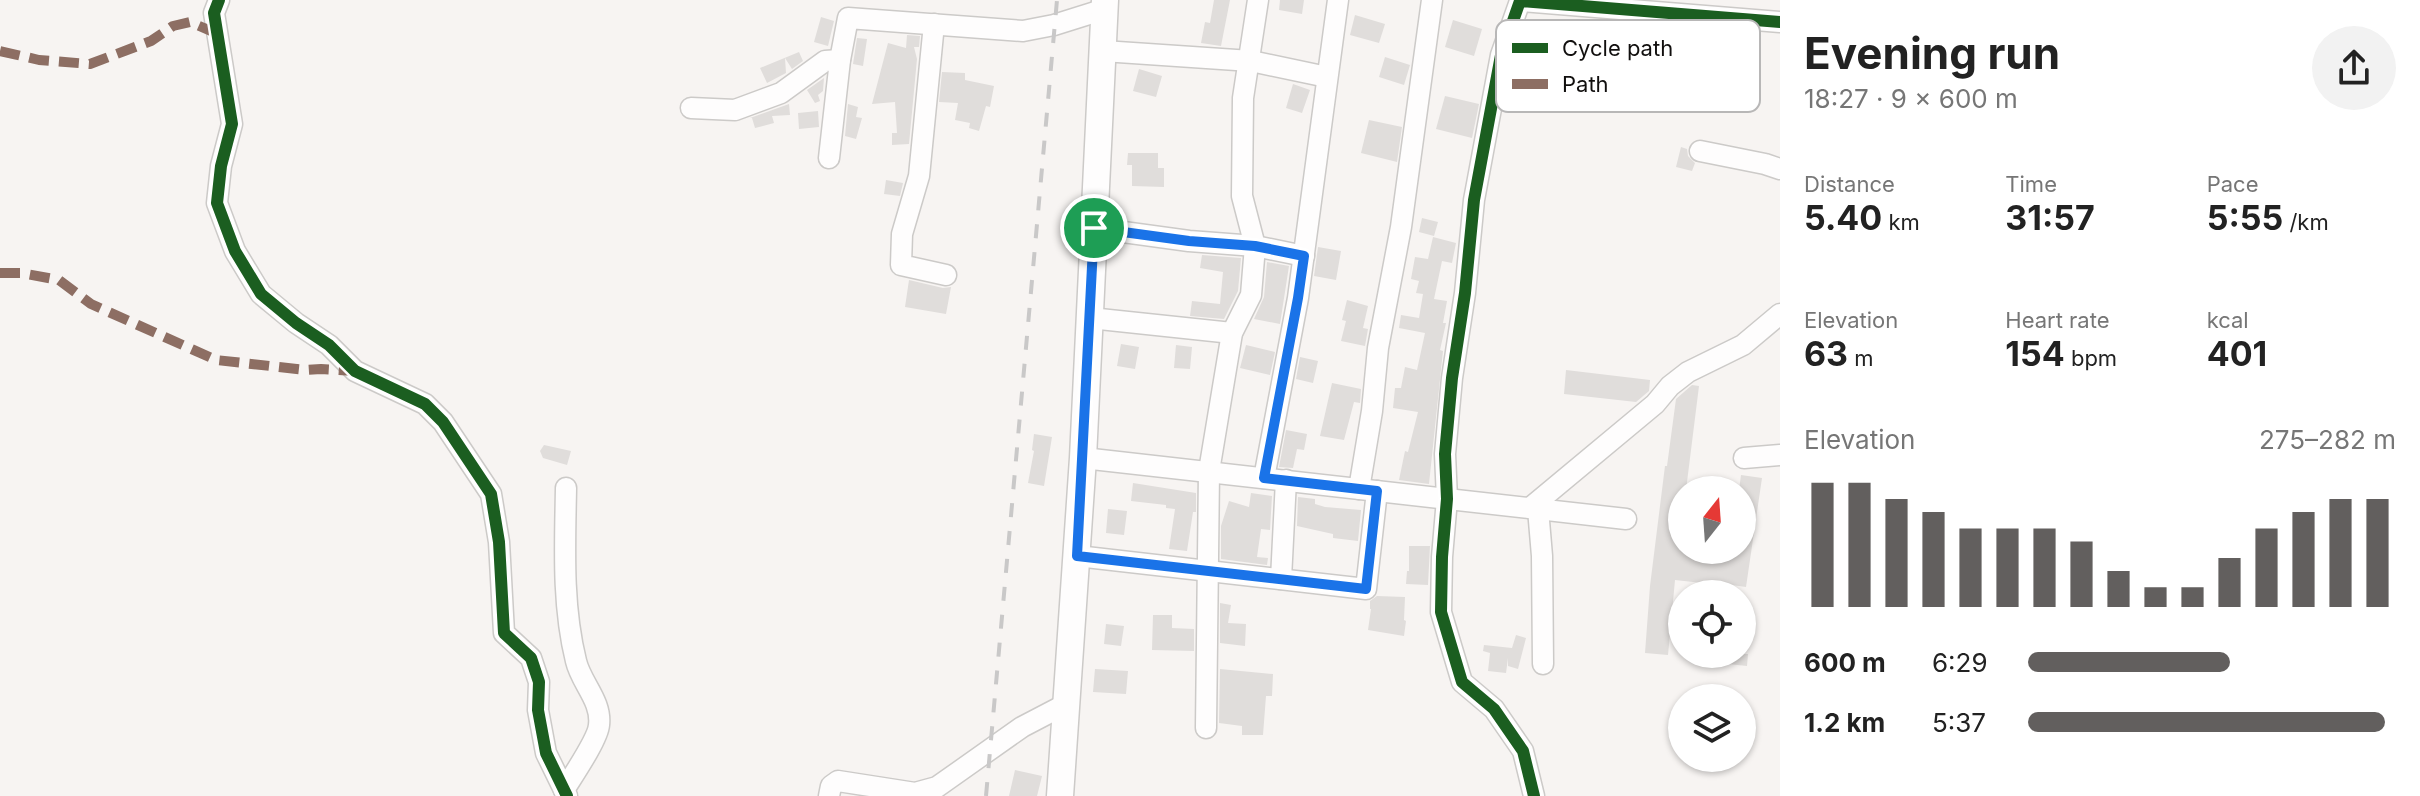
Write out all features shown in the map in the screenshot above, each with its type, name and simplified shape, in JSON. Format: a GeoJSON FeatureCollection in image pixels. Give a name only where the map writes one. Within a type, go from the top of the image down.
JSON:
{"type":"FeatureCollection","features":[{"type":"Feature","properties":{"kind":"main road"},"geometry":{"type":"LineString","coordinates":[[1060,796],[1083,458],[1105,4]]}},
{"type":"Feature","properties":{"kind":"street"},"geometry":{"type":"LineString","coordinates":[[219,0],[214,13],[232,124],[221,166],[217,203],[235,251],[261,294],[329,345],[355,371],[425,404],[443,422],[491,494],[499,542],[504,633],[531,658],[539,682],[538,710],[546,753],[565,793]]}},
{"type":"Feature","properties":{"kind":"street"},"geometry":{"type":"LineString","coordinates":[[1206,728],[1209,471],[1232,333],[1251,295],[1255,246],[1242,196],[1243,98],[1258,0]]}},
{"type":"Feature","properties":{"kind":"street"},"geometry":{"type":"LineString","coordinates":[[1264,478],[1298,298],[1338,0]]}},
{"type":"Feature","properties":{"kind":"street"},"geometry":{"type":"LineString","coordinates":[[1077,556],[1366,589],[1368,490],[1378,348],[1401,227],[1432,0]]}},
{"type":"Feature","properties":{"kind":"street"},"geometry":{"type":"LineString","coordinates":[[1513,20],[1520,1],[1704,7],[1780,22]]}},
{"type":"Feature","properties":{"kind":"street"},"geometry":{"type":"LineString","coordinates":[[829,158],[848,18],[1023,31],[1054,25],[1105,4]]}},
{"type":"Feature","properties":{"kind":"street"},"geometry":{"type":"LineString","coordinates":[[934,24],[919,176],[902,234],[901,265],[946,275]]}},
{"type":"Feature","properties":{"kind":"street"},"geometry":{"type":"LineString","coordinates":[[1103,51],[1251,61],[1327,77]]}},
{"type":"Feature","properties":{"kind":"street"},"geometry":{"type":"LineString","coordinates":[[691,108],[735,110],[781,93],[825,61],[840,60]]}},
{"type":"Feature","properties":{"kind":"street"},"geometry":{"type":"LineString","coordinates":[[1496,82],[1474,200],[1465,293],[1452,378],[1445,454],[1447,499],[1441,612],[1462,682],[1494,709],[1523,751],[1534,796]]}},
{"type":"Feature","properties":{"kind":"street"},"geometry":{"type":"LineString","coordinates":[[1700,151],[1780,169]]}},
{"type":"Feature","properties":{"kind":"street"},"geometry":{"type":"LineString","coordinates":[[1094,228],[1255,246],[1304,256]]}},
{"type":"Feature","properties":{"kind":"street"},"geometry":{"type":"LineString","coordinates":[[1534,508],[1655,404],[1670,386],[1688,372],[1743,345],[1780,314]]}},
{"type":"Feature","properties":{"kind":"street"},"geometry":{"type":"LineString","coordinates":[[1090,318],[1232,333]]}},
{"type":"Feature","properties":{"kind":"street"},"geometry":{"type":"LineString","coordinates":[[1744,458],[1780,455]]}},
{"type":"Feature","properties":{"kind":"street"},"geometry":{"type":"LineString","coordinates":[[1083,458],[1626,519]]}},
{"type":"Feature","properties":{"kind":"street"},"geometry":{"type":"LineString","coordinates":[[1281,579],[1286,480]]}},
{"type":"Feature","properties":{"kind":"street"},"geometry":{"type":"LineString","coordinates":[[565,793],[600,725],[595,700],[577,665],[567,611],[566,488]]}},
{"type":"Feature","properties":{"kind":"street"},"geometry":{"type":"LineString","coordinates":[[1534,508],[1542,556],[1543,664]]}},
{"type":"Feature","properties":{"kind":"street"},"geometry":{"type":"LineString","coordinates":[[829,796],[831,786],[838,781],[915,793],[937,792],[1022,727],[1068,703]]}},
{"type":"Feature","properties":{"kind":"building"},"geometry":{"type":"Polygon","coordinates":[[[1214,0],[1230,0],[1221,46],[1201,43],[1205,22],[1210,23],[1214,0]]]}},
{"type":"Feature","properties":{"kind":"building"},"geometry":{"type":"Polygon","coordinates":[[[1280,0],[1304,0],[1302,14],[1279,10],[1280,0]]]}},
{"type":"Feature","properties":{"kind":"building"},"geometry":{"type":"Polygon","coordinates":[[[1355,15],[1385,24],[1379,43],[1350,35],[1355,15]]]}},
{"type":"Feature","properties":{"kind":"building"},"geometry":{"type":"Polygon","coordinates":[[[821,17],[834,21],[828,46],[814,42],[821,17]]]}},
{"type":"Feature","properties":{"kind":"building"},"geometry":{"type":"Polygon","coordinates":[[[1453,20],[1482,29],[1474,56],[1445,47],[1453,20]]]}},
{"type":"Feature","properties":{"kind":"building"},"geometry":{"type":"Polygon","coordinates":[[[907,35],[920,36],[919,47],[914,47],[917,59],[909,144],[892,145],[892,133],[897,133],[895,102],[872,104],[888,43],[906,48],[907,35]]]}},
{"type":"Feature","properties":{"kind":"building"},"geometry":{"type":"Polygon","coordinates":[[[857,38],[867,39],[863,66],[853,64],[857,38]]]}},
{"type":"Feature","properties":{"kind":"building"},"geometry":{"type":"Polygon","coordinates":[[[799,52],[803,61],[792,69],[785,58],[786,73],[767,83],[760,68],[799,52]]]}},
{"type":"Feature","properties":{"kind":"building"},"geometry":{"type":"Polygon","coordinates":[[[1385,57],[1410,65],[1404,85],[1379,77],[1385,57]]]}},
{"type":"Feature","properties":{"kind":"building"},"geometry":{"type":"Polygon","coordinates":[[[1139,69],[1162,76],[1156,97],[1133,91],[1139,69]]]}},
{"type":"Feature","properties":{"kind":"building"},"geometry":{"type":"Polygon","coordinates":[[[942,72],[965,73],[965,80],[994,86],[990,107],[986,106],[979,131],[969,128],[970,123],[955,120],[958,103],[939,102],[942,72]]]}},
{"type":"Feature","properties":{"kind":"building"},"geometry":{"type":"Polygon","coordinates":[[[824,78],[823,91],[818,95],[820,101],[815,103],[807,90],[824,78]]]}},
{"type":"Feature","properties":{"kind":"building"},"geometry":{"type":"Polygon","coordinates":[[[1293,84],[1310,90],[1302,113],[1286,108],[1293,84]]]}},
{"type":"Feature","properties":{"kind":"building"},"geometry":{"type":"Polygon","coordinates":[[[1445,96],[1479,104],[1472,138],[1436,129],[1445,96]]]}},
{"type":"Feature","properties":{"kind":"building"},"geometry":{"type":"Polygon","coordinates":[[[789,104],[790,115],[772,116],[774,123],[755,128],[750,118],[789,104]]]}},
{"type":"Feature","properties":{"kind":"building"},"geometry":{"type":"Polygon","coordinates":[[[848,104],[858,107],[856,117],[862,118],[856,139],[845,136],[848,104]]]}},
{"type":"Feature","properties":{"kind":"building"},"geometry":{"type":"Polygon","coordinates":[[[818,111],[819,127],[799,129],[798,113],[818,111]]]}},
{"type":"Feature","properties":{"kind":"building"},"geometry":{"type":"Polygon","coordinates":[[[1369,120],[1402,127],[1397,162],[1361,153],[1369,120]]]}},
{"type":"Feature","properties":{"kind":"building"},"geometry":{"type":"Polygon","coordinates":[[[1681,147],[1687,149],[1688,156],[1695,163],[1692,171],[1676,167],[1681,147]]]}},
{"type":"Feature","properties":{"kind":"building"},"geometry":{"type":"Polygon","coordinates":[[[1128,153],[1158,153],[1158,168],[1164,168],[1164,187],[1132,186],[1132,165],[1127,165],[1128,153]]]}},
{"type":"Feature","properties":{"kind":"building"},"geometry":{"type":"Polygon","coordinates":[[[886,180],[903,183],[900,196],[884,194],[886,180]]]}},
{"type":"Feature","properties":{"kind":"building"},"geometry":{"type":"Polygon","coordinates":[[[1422,218],[1438,222],[1434,236],[1419,232],[1422,218]]]}},
{"type":"Feature","properties":{"kind":"building"},"geometry":{"type":"Polygon","coordinates":[[[1433,237],[1456,243],[1452,263],[1442,261],[1434,299],[1447,301],[1429,484],[1399,480],[1418,412],[1393,408],[1395,388],[1401,388],[1405,367],[1417,370],[1425,333],[1399,328],[1401,315],[1419,318],[1423,294],[1416,293],[1419,281],[1411,279],[1415,257],[1428,259],[1433,237]]]}},
{"type":"Feature","properties":{"kind":"building"},"geometry":{"type":"Polygon","coordinates":[[[1318,247],[1341,251],[1336,280],[1314,276],[1318,247]]]}},
{"type":"Feature","properties":{"kind":"building"},"geometry":{"type":"Polygon","coordinates":[[[1202,255],[1241,258],[1238,291],[1224,319],[1190,316],[1192,301],[1220,304],[1223,272],[1200,268],[1202,255]]]}},
{"type":"Feature","properties":{"kind":"building"},"geometry":{"type":"Polygon","coordinates":[[[1267,262],[1289,266],[1280,324],[1254,319],[1264,297],[1267,262]]]}},
{"type":"Feature","properties":{"kind":"building"},"geometry":{"type":"Polygon","coordinates":[[[909,280],[951,287],[946,314],[905,307],[909,280]]]}},
{"type":"Feature","properties":{"kind":"building"},"geometry":{"type":"Polygon","coordinates":[[[1347,300],[1368,306],[1363,328],[1368,329],[1365,346],[1341,341],[1347,300]]]}},
{"type":"Feature","properties":{"kind":"building"},"geometry":{"type":"Polygon","coordinates":[[[1121,344],[1139,347],[1135,369],[1117,366],[1121,344]]]}},
{"type":"Feature","properties":{"kind":"building"},"geometry":{"type":"Polygon","coordinates":[[[1176,345],[1192,347],[1190,369],[1174,368],[1176,345]]]}},
{"type":"Feature","properties":{"kind":"building"},"geometry":{"type":"Polygon","coordinates":[[[1246,345],[1275,352],[1270,375],[1240,368],[1246,345]]]}},
{"type":"Feature","properties":{"kind":"building"},"geometry":{"type":"Polygon","coordinates":[[[1300,357],[1318,361],[1313,383],[1296,379],[1300,357]]]}},
{"type":"Feature","properties":{"kind":"building"},"geometry":{"type":"Polygon","coordinates":[[[1566,370],[1650,380],[1649,391],[1636,402],[1564,394],[1566,370]]]}},
{"type":"Feature","properties":{"kind":"building"},"geometry":{"type":"Polygon","coordinates":[[[1332,383],[1361,389],[1360,403],[1354,402],[1344,440],[1320,436],[1332,383]]]}},
{"type":"Feature","properties":{"kind":"building"},"geometry":{"type":"Polygon","coordinates":[[[1692,385],[1699,386],[1688,476],[1668,476],[1668,564],[1749,564],[1747,580],[1668,580],[1668,655],[1645,653],[1650,586],[1676,399],[1692,385]]]}},
{"type":"Feature","properties":{"kind":"building"},"geometry":{"type":"Polygon","coordinates":[[[1286,430],[1307,434],[1304,450],[1297,449],[1293,468],[1279,467],[1286,430]]]}},
{"type":"Feature","properties":{"kind":"building"},"geometry":{"type":"Polygon","coordinates":[[[1034,434],[1052,437],[1044,486],[1028,483],[1034,434]]]}},
{"type":"Feature","properties":{"kind":"building"},"geometry":{"type":"Polygon","coordinates":[[[544,445],[571,451],[567,465],[543,458],[540,451],[544,445]]]}},
{"type":"Feature","properties":{"kind":"building"},"geometry":{"type":"Polygon","coordinates":[[[1756,477],[1762,478],[1756,519],[1756,477]]]}},
{"type":"Feature","properties":{"kind":"building"},"geometry":{"type":"Polygon","coordinates":[[[1133,483],[1196,493],[1196,512],[1193,512],[1187,551],[1169,549],[1175,509],[1131,501],[1133,483]]]}},
{"type":"Feature","properties":{"kind":"building"},"geometry":{"type":"Polygon","coordinates":[[[1251,493],[1272,496],[1270,530],[1261,529],[1257,557],[1268,558],[1267,565],[1221,559],[1221,526],[1229,501],[1249,507],[1251,493]]]}},
{"type":"Feature","properties":{"kind":"building"},"geometry":{"type":"Polygon","coordinates":[[[1298,497],[1315,499],[1315,504],[1325,507],[1361,510],[1358,541],[1333,538],[1333,534],[1297,526],[1298,497]]]}},
{"type":"Feature","properties":{"kind":"building"},"geometry":{"type":"Polygon","coordinates":[[[1108,509],[1127,511],[1124,535],[1106,533],[1108,509]]]}},
{"type":"Feature","properties":{"kind":"building"},"geometry":{"type":"Polygon","coordinates":[[[1409,546],[1430,546],[1428,585],[1406,584],[1409,546]]]}},
{"type":"Feature","properties":{"kind":"building"},"geometry":{"type":"Polygon","coordinates":[[[1377,596],[1405,597],[1404,636],[1368,630],[1370,601],[1377,596]]]}},
{"type":"Feature","properties":{"kind":"building"},"geometry":{"type":"Polygon","coordinates":[[[1220,603],[1231,605],[1228,623],[1246,624],[1245,646],[1220,643],[1220,603]]]}},
{"type":"Feature","properties":{"kind":"building"},"geometry":{"type":"Polygon","coordinates":[[[1153,615],[1172,615],[1172,628],[1194,629],[1194,651],[1152,650],[1153,615]]]}},
{"type":"Feature","properties":{"kind":"building"},"geometry":{"type":"Polygon","coordinates":[[[1106,624],[1124,626],[1121,646],[1104,644],[1106,624]]]}},
{"type":"Feature","properties":{"kind":"building"},"geometry":{"type":"Polygon","coordinates":[[[1516,635],[1526,638],[1518,669],[1508,666],[1508,658],[1506,673],[1488,671],[1490,653],[1483,651],[1484,645],[1512,648],[1516,635]]]}},
{"type":"Feature","properties":{"kind":"building"},"geometry":{"type":"Polygon","coordinates":[[[1095,669],[1128,671],[1126,694],[1093,692],[1095,669]]]}},
{"type":"Feature","properties":{"kind":"building"},"geometry":{"type":"Polygon","coordinates":[[[1220,669],[1273,674],[1272,696],[1266,696],[1263,735],[1242,735],[1242,726],[1219,723],[1220,669]]]}},
{"type":"Feature","properties":{"kind":"building"},"geometry":{"type":"Polygon","coordinates":[[[1015,770],[1042,776],[1037,796],[1009,796],[1015,770]]]}},
{"type":"Feature","properties":{"kind":"railway"},"geometry":{"type":"LineString","coordinates":[[986,796],[1057,0]]}},
{"type":"Feature","properties":{"kind":"marked path"},"geometry":{"type":"LineString","coordinates":[[0,51],[39,60],[90,64],[151,41],[173,26],[190,22],[218,34]]}},
{"type":"Feature","properties":{"kind":"marked path"},"geometry":{"type":"LineString","coordinates":[[0,273],[21,273],[59,280],[91,304],[216,360],[306,370],[355,371]]}},
{"type":"Feature","properties":{"kind":"cycle path"},"geometry":{"type":"LineString","coordinates":[[219,0],[214,13],[232,124],[221,166],[217,203],[235,251],[261,294],[329,345],[355,371],[425,404],[443,422],[491,494],[499,542],[504,633],[531,658],[539,682],[538,710],[546,753],[567,796]]}},
{"type":"Feature","properties":{"kind":"cycle path"},"geometry":{"type":"LineString","coordinates":[[1513,20],[1520,1],[1755,20]]}},
{"type":"Feature","properties":{"kind":"cycle path"},"geometry":{"type":"LineString","coordinates":[[1760,20],[1780,22]]}},
{"type":"Feature","properties":{"kind":"cycle path"},"geometry":{"type":"LineString","coordinates":[[1496,82],[1474,200],[1465,293],[1452,378],[1445,454],[1447,499],[1441,612],[1462,682],[1494,709],[1523,751],[1534,796]]}},
{"type":"Feature","properties":{"kind":"route"},"geometry":{"type":"LineString","coordinates":[[1094,228],[1255,246],[1304,256],[1264,478],[1377,491],[1366,589],[1077,556],[1094,228]]}}]}
